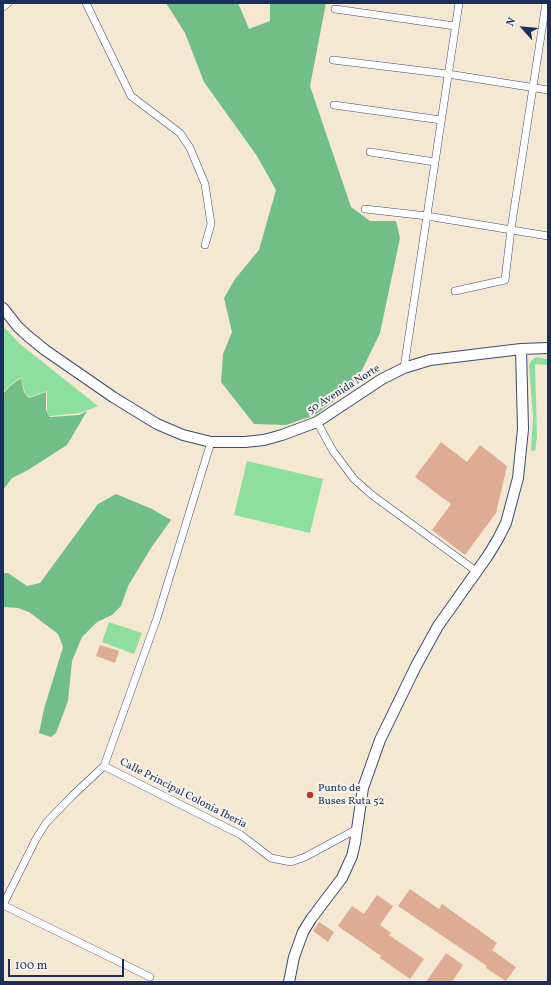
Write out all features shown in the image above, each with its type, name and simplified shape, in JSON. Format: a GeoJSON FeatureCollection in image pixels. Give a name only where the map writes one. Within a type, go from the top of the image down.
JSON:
{"type":"FeatureCollection","features":[{"type":"Feature","properties":{"kind":"street"},"geometry":{"type":"LineString","coordinates":[[3,7],[8,3]]}},
{"type":"Feature","properties":{"kind":"street"},"geometry":{"type":"LineString","coordinates":[[86,3],[131,96],[180,133],[190,148],[205,184],[211,224],[205,245]]}},
{"type":"Feature","properties":{"kind":"street"},"geometry":{"type":"LineString","coordinates":[[404,368],[459,3]]}},
{"type":"Feature","properties":{"kind":"street"},"geometry":{"type":"LineString","coordinates":[[455,291],[505,280],[511,229],[546,3]]}},
{"type":"Feature","properties":{"kind":"street"},"geometry":{"type":"LineString","coordinates":[[335,9],[455,26]]}},
{"type":"Feature","properties":{"kind":"street"},"geometry":{"type":"LineString","coordinates":[[333,60],[448,74],[548,90]]}},
{"type":"Feature","properties":{"kind":"street"},"geometry":{"type":"LineString","coordinates":[[334,106],[441,120]]}},
{"type":"Feature","properties":{"kind":"street"},"geometry":{"type":"LineString","coordinates":[[370,152],[435,162]]}},
{"type":"Feature","properties":{"kind":"street"},"geometry":{"type":"LineString","coordinates":[[365,209],[427,216],[548,236]]}},
{"type":"Feature","properties":{"kind":"street","name":"50 Avenida Norte"},"geometry":{"type":"LineString","coordinates":[[3,308],[18,327],[34,342],[113,397],[157,424],[183,435],[211,442],[245,442],[264,440],[282,435],[316,422],[382,379],[404,368],[430,360],[521,349],[548,348]]}},
{"type":"Feature","properties":{"kind":"street"},"geometry":{"type":"LineString","coordinates":[[289,982],[298,944],[311,919],[342,878],[352,856],[364,788],[380,740],[428,643],[438,626],[487,557],[506,522],[518,478],[523,429],[521,349]]}},
{"type":"Feature","properties":{"kind":"street"},"geometry":{"type":"LineString","coordinates":[[316,422],[333,451],[354,479],[372,495],[476,571]]}},
{"type":"Feature","properties":{"kind":"street"},"geometry":{"type":"LineString","coordinates":[[150,977],[3,905],[36,839],[46,823],[104,766],[157,618],[211,442]]}},
{"type":"Feature","properties":{"kind":"street","name":"Calle Principal Colonia Iberia"},"geometry":{"type":"LineString","coordinates":[[104,766],[241,835],[271,858],[291,862],[305,857],[357,829]]}},
{"type":"Feature","properties":{"kind":"green space"},"geometry":{"type":"Polygon","coordinates":[[[166,3],[238,3],[249,29],[270,21],[270,3],[326,3],[310,86],[351,207],[370,221],[396,221],[400,238],[380,333],[362,370],[346,392],[315,415],[286,425],[254,424],[221,382],[223,354],[232,332],[224,298],[235,279],[259,250],[276,190],[257,156],[204,82],[185,33],[166,3]]]}},
{"type":"Feature","properties":{"kind":"green space"},"geometry":{"type":"Polygon","coordinates":[[[3,326],[20,344],[98,406],[80,413],[50,416],[47,411],[47,391],[29,397],[25,392],[21,377],[10,385],[3,393],[3,326]]]}},
{"type":"Feature","properties":{"kind":"green space"},"geometry":{"type":"Polygon","coordinates":[[[536,357],[548,359],[548,365],[535,364],[537,437],[535,451],[531,450],[533,416],[529,366],[531,361],[536,357]]]}},
{"type":"Feature","properties":{"kind":"green space"},"geometry":{"type":"Polygon","coordinates":[[[21,378],[24,392],[29,398],[46,392],[46,410],[50,417],[79,415],[87,411],[67,445],[28,470],[12,478],[3,490],[3,394],[10,386],[21,378]]]}},
{"type":"Feature","properties":{"kind":"green space"},"geometry":{"type":"Polygon","coordinates":[[[247,461],[323,479],[310,533],[234,515],[247,461]]]}},
{"type":"Feature","properties":{"kind":"green space"},"geometry":{"type":"Polygon","coordinates":[[[116,494],[152,509],[171,520],[151,548],[128,586],[121,606],[112,615],[97,622],[82,637],[72,661],[68,701],[56,733],[51,737],[39,733],[44,709],[63,647],[58,634],[29,612],[18,608],[3,607],[3,573],[8,573],[27,586],[40,583],[98,504],[116,494]]]}},
{"type":"Feature","properties":{"kind":"green space"},"geometry":{"type":"Polygon","coordinates":[[[109,622],[142,633],[134,654],[102,642],[109,622]]]}},
{"type":"Feature","properties":{"kind":"building"},"geometry":{"type":"Polygon","coordinates":[[[441,442],[467,462],[480,445],[507,466],[496,513],[465,555],[432,530],[451,504],[415,477],[441,442]]]}},
{"type":"Feature","properties":{"kind":"building"},"geometry":{"type":"Polygon","coordinates":[[[100,645],[119,651],[115,663],[96,656],[100,645]]]}},
{"type":"Feature","properties":{"kind":"building"},"geometry":{"type":"Polygon","coordinates":[[[410,889],[439,909],[442,904],[497,943],[492,950],[516,967],[506,981],[486,968],[487,966],[398,906],[410,889]]]}},
{"type":"Feature","properties":{"kind":"building"},"geometry":{"type":"Polygon","coordinates":[[[377,895],[393,906],[380,925],[391,933],[389,935],[424,959],[410,979],[380,958],[381,956],[338,926],[352,906],[364,914],[377,895]]]}},
{"type":"Feature","properties":{"kind":"building"},"geometry":{"type":"Polygon","coordinates":[[[319,922],[334,932],[328,942],[313,931],[319,922]]]}},
{"type":"Feature","properties":{"kind":"building"},"geometry":{"type":"Polygon","coordinates":[[[446,953],[463,965],[452,982],[426,982],[446,953]]]}},
{"type":"Feature","properties":{"kind":"place","name":"Punto de Buses Ruta 52"},"geometry":{"type":"Point","coordinates":[310,795]}}]}
